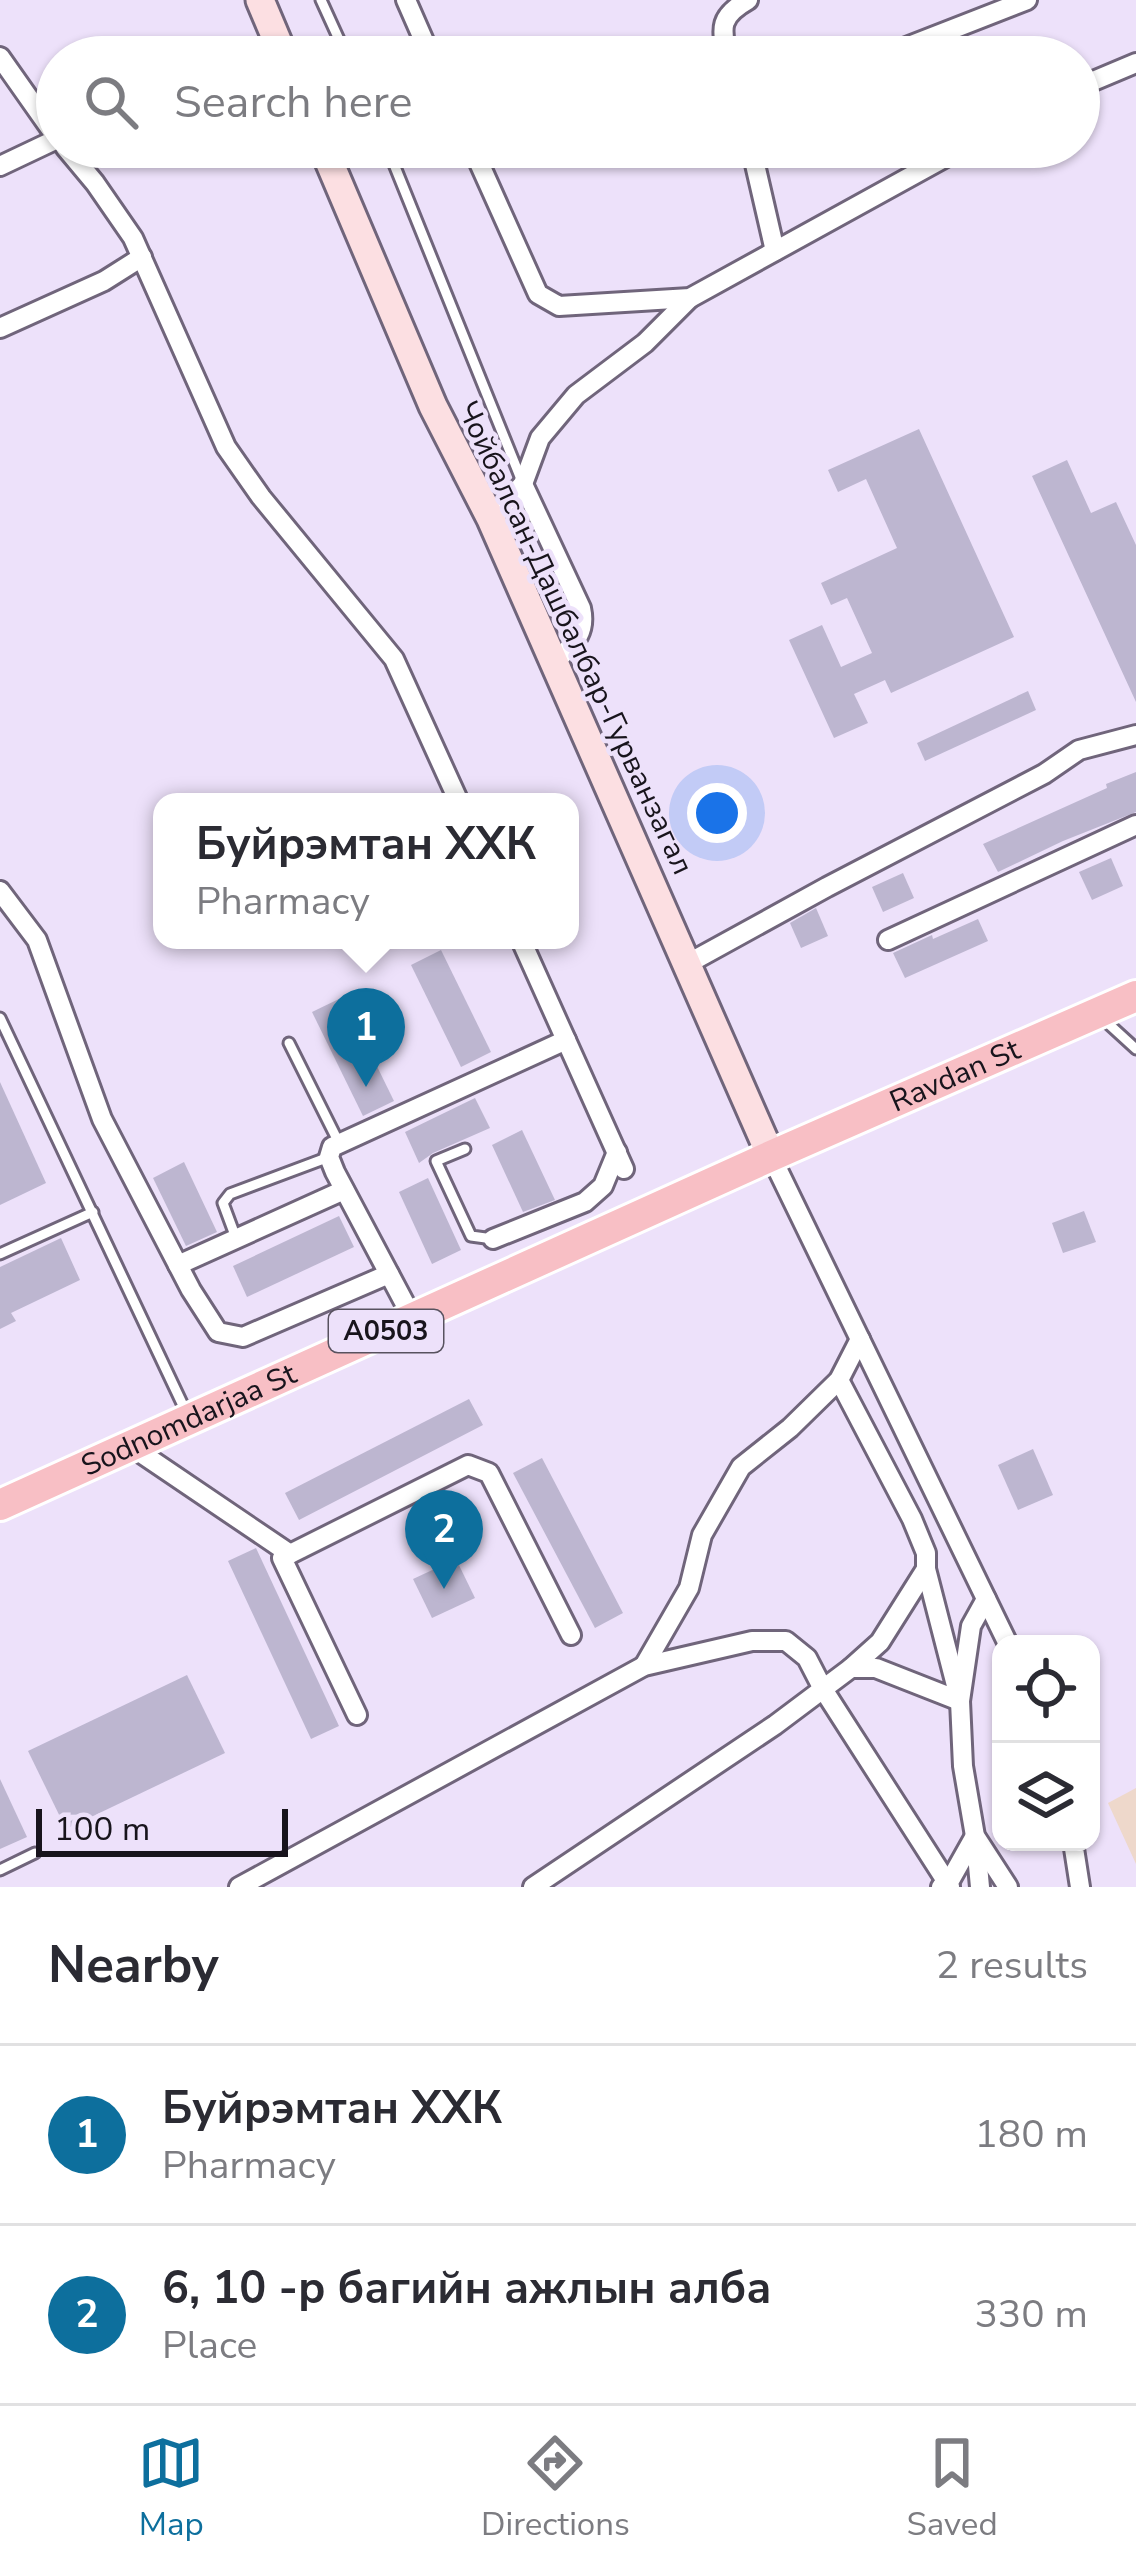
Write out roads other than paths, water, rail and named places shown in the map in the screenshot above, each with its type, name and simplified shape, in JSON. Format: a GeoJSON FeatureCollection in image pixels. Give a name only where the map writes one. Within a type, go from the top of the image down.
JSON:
{"type":"FeatureCollection","features":[{"type":"Feature","properties":{"kind":"main road","name":"Ravdan St"},"geometry":{"type":"LineString","coordinates":[[771,1156],[1136,996]]}},
{"type":"Feature","properties":{"kind":"main road","name":"Sodnomdarjaa St"},"geometry":{"type":"LineString","coordinates":[[0,1505],[771,1156]]}},
{"type":"Feature","properties":{"kind":"street"},"geometry":{"type":"LineString","coordinates":[[406,0],[422,36]]}},
{"type":"Feature","properties":{"kind":"street"},"geometry":{"type":"LineString","coordinates":[[722,36],[731,10],[748,0]]}},
{"type":"Feature","properties":{"kind":"street"},"geometry":{"type":"LineString","coordinates":[[935,36],[1027,0]]}},
{"type":"Feature","properties":{"kind":"street"},"geometry":{"type":"LineString","coordinates":[[267,2],[278,36]]}},
{"type":"Feature","properties":{"kind":"street"},"geometry":{"type":"LineString","coordinates":[[0,57],[36,108]]}},
{"type":"Feature","properties":{"kind":"street"},"geometry":{"type":"LineString","coordinates":[[1100,78],[1136,63]]}},
{"type":"Feature","properties":{"kind":"street"},"geometry":{"type":"LineString","coordinates":[[0,166],[36,148]]}},
{"type":"Feature","properties":{"kind":"street"},"geometry":{"type":"LineString","coordinates":[[82,168],[133,238],[226,447],[394,659],[455,793]]}},
{"type":"Feature","properties":{"kind":"street","name":"Чойбалсан-Дашбалбар-Гурванзагал"},"geometry":{"type":"LineString","coordinates":[[331,168],[433,406],[491,519],[771,1156]]}},
{"type":"Feature","properties":{"kind":"street"},"geometry":{"type":"LineString","coordinates":[[481,168],[538,294],[559,306],[690,298]]}},
{"type":"Feature","properties":{"kind":"street"},"geometry":{"type":"LineString","coordinates":[[757,168],[775,251]]}},
{"type":"Feature","properties":{"kind":"street"},"geometry":{"type":"LineString","coordinates":[[491,519],[524,484],[540,438],[576,395],[645,343],[690,298],[926,168]]}},
{"type":"Feature","properties":{"kind":"street"},"geometry":{"type":"LineString","coordinates":[[0,328],[104,281],[142,257]]}},
{"type":"Feature","properties":{"kind":"street"},"geometry":{"type":"LineString","coordinates":[[524,484],[584,622],[580,636],[554,663]]}},
{"type":"Feature","properties":{"kind":"street"},"geometry":{"type":"LineString","coordinates":[[687,964],[1030,782],[1079,750],[1136,735]]}},
{"type":"Feature","properties":{"kind":"street"},"geometry":{"type":"LineString","coordinates":[[888,940],[1136,825]]}},
{"type":"Feature","properties":{"kind":"street"},"geometry":{"type":"LineString","coordinates":[[0,891],[37,940],[102,1119],[218,1332],[243,1337],[389,1274]]}},
{"type":"Feature","properties":{"kind":"street"},"geometry":{"type":"LineString","coordinates":[[493,1239],[585,1202],[621,1160],[525,949]]}},
{"type":"Feature","properties":{"kind":"street"},"geometry":{"type":"LineString","coordinates":[[413,1319],[344,1190],[334,1150],[566,1040]]}},
{"type":"Feature","properties":{"kind":"street"},"geometry":{"type":"LineString","coordinates":[[771,1156],[1004,1635]]}},
{"type":"Feature","properties":{"kind":"street"},"geometry":{"type":"LineString","coordinates":[[178,1265],[344,1190]]}},
{"type":"Feature","properties":{"kind":"street"},"geometry":{"type":"LineString","coordinates":[[644,1666],[689,1588],[702,1535],[741,1467],[839,1381],[860,1340]]}},
{"type":"Feature","properties":{"kind":"street"},"geometry":{"type":"LineString","coordinates":[[839,1381],[926,1552],[926,1569],[960,1701]]}},
{"type":"Feature","properties":{"kind":"street"},"geometry":{"type":"LineString","coordinates":[[132,1447],[290,1554]]}},
{"type":"Feature","properties":{"kind":"street"},"geometry":{"type":"LineString","coordinates":[[357,1715],[282,1558],[468,1465],[489,1473],[571,1635]]}},
{"type":"Feature","properties":{"kind":"street"},"geometry":{"type":"LineString","coordinates":[[533,1887],[757,1738],[851,1668],[880,1642],[926,1569]]}},
{"type":"Feature","properties":{"kind":"street"},"geometry":{"type":"LineString","coordinates":[[980,1887],[963,1766],[960,1701],[971,1626],[986,1599]]}},
{"type":"Feature","properties":{"kind":"street"},"geometry":{"type":"LineString","coordinates":[[239,1887],[644,1666],[752,1641],[786,1641],[807,1658],[946,1886],[975,1836]]}},
{"type":"Feature","properties":{"kind":"street"},"geometry":{"type":"LineString","coordinates":[[851,1668],[876,1668],[960,1701]]}},
{"type":"Feature","properties":{"kind":"street"},"geometry":{"type":"LineString","coordinates":[[975,1836],[1008,1887]]}},
{"type":"Feature","properties":{"kind":"street"},"geometry":{"type":"LineString","coordinates":[[1074,1851],[1080,1887]]}},
{"type":"Feature","properties":{"kind":"lane"},"geometry":{"type":"LineString","coordinates":[[321,0],[337,36]]}},
{"type":"Feature","properties":{"kind":"lane"},"geometry":{"type":"LineString","coordinates":[[396,168],[524,484]]}},
{"type":"Feature","properties":{"kind":"lane"},"geometry":{"type":"LineString","coordinates":[[1097,1014],[1136,1048]]}},
{"type":"Feature","properties":{"kind":"lane"},"geometry":{"type":"LineString","coordinates":[[0,1018],[190,1421]]}},
{"type":"Feature","properties":{"kind":"lane"},"geometry":{"type":"LineString","coordinates":[[236,1238],[223,1203],[230,1193],[334,1150],[289,1043]]}},
{"type":"Feature","properties":{"kind":"lane"},"geometry":{"type":"LineString","coordinates":[[465,1149],[436,1161],[471,1236],[493,1239]]}},
{"type":"Feature","properties":{"kind":"lane"},"geometry":{"type":"LineString","coordinates":[[0,1254],[93,1211]]}},
{"type":"Feature","properties":{"kind":"lane"},"geometry":{"type":"LineString","coordinates":[[0,1870],[35,1853]]}},
{"type":"Feature","properties":{"kind":"place","name":"Буйрэмтан ХХК"},"geometry":{"type":"Point","coordinates":[366,1087]}},
{"type":"Feature","properties":{"kind":"place","name":"6, 10 -р багийн ажлын алба"},"geometry":{"type":"Point","coordinates":[444,1589]}}]}
